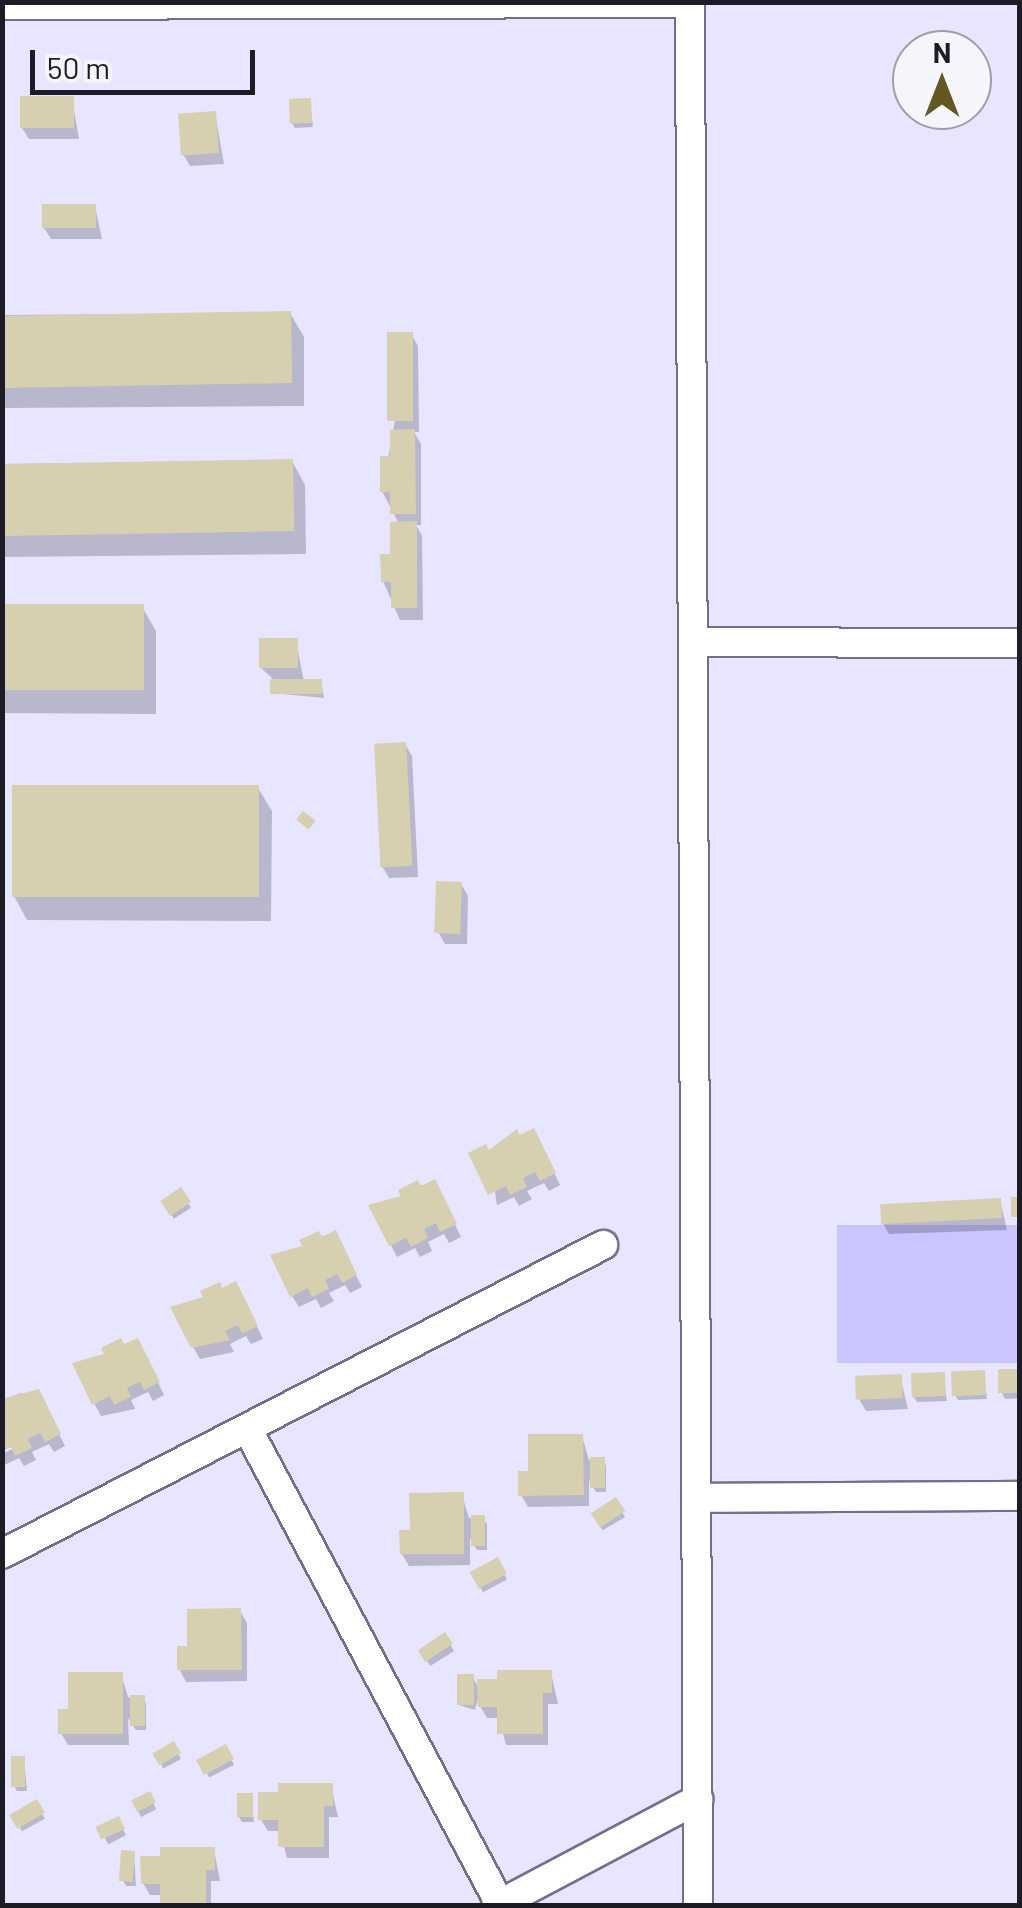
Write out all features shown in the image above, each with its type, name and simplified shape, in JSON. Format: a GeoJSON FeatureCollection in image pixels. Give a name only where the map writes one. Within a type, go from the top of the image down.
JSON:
{"type":"FeatureCollection","features":[{"type":"Feature","properties":{"kind":"street"},"geometry":{"type":"LineString","coordinates":[[2,5],[690,3],[698,1906]]}},
{"type":"Feature","properties":{"kind":"street"},"geometry":{"type":"LineString","coordinates":[[693,642],[1020,643]]}},
{"type":"Feature","properties":{"kind":"street"},"geometry":{"type":"LineString","coordinates":[[2,1554],[603,1245]]}},
{"type":"Feature","properties":{"kind":"street"},"geometry":{"type":"LineString","coordinates":[[247,1428],[498,1905],[698,1799]]}},
{"type":"Feature","properties":{"kind":"street"},"geometry":{"type":"LineString","coordinates":[[696,1498],[1020,1496]]}},
{"type":"Feature","properties":{"kind":"shaded area"},"geometry":{"type":"Polygon","coordinates":[[[837,1225],[1019,1225],[1019,1363],[837,1363],[837,1225]]]}},
{"type":"Feature","properties":{"kind":"building"},"geometry":{"type":"Polygon","coordinates":[[[20,96],[74,96],[74,128],[20,128],[20,96]]]}},
{"type":"Feature","properties":{"kind":"building"},"geometry":{"type":"Polygon","coordinates":[[[311,98],[312,123],[290,124],[289,99],[311,98]]]}},
{"type":"Feature","properties":{"kind":"building"},"geometry":{"type":"Polygon","coordinates":[[[216,111],[219,153],[181,156],[178,114],[216,111]]]}},
{"type":"Feature","properties":{"kind":"building"},"geometry":{"type":"Polygon","coordinates":[[[42,204],[96,204],[96,228],[42,228],[42,204]]]}},
{"type":"Feature","properties":{"kind":"building"},"geometry":{"type":"Polygon","coordinates":[[[291,311],[292,383],[3,388],[2,316],[291,311]]]}},
{"type":"Feature","properties":{"kind":"building"},"geometry":{"type":"Polygon","coordinates":[[[387,332],[413,332],[413,421],[387,421],[387,332]]]}},
{"type":"Feature","properties":{"kind":"building"},"geometry":{"type":"Polygon","coordinates":[[[415,429],[416,514],[390,514],[390,492],[380,492],[380,456],[390,456],[390,430],[415,429]]]}},
{"type":"Feature","properties":{"kind":"building"},"geometry":{"type":"Polygon","coordinates":[[[293,459],[294,531],[3,536],[2,464],[293,459]]]}},
{"type":"Feature","properties":{"kind":"building"},"geometry":{"type":"Polygon","coordinates":[[[417,521],[417,608],[391,608],[391,582],[381,582],[380,554],[390,554],[390,522],[417,521]]]}},
{"type":"Feature","properties":{"kind":"building"},"geometry":{"type":"Polygon","coordinates":[[[2,604],[144,604],[144,690],[2,690],[2,604]]]}},
{"type":"Feature","properties":{"kind":"building"},"geometry":{"type":"Polygon","coordinates":[[[259,638],[298,638],[298,668],[259,668],[259,638]]]}},
{"type":"Feature","properties":{"kind":"building"},"geometry":{"type":"Polygon","coordinates":[[[270,679],[322,679],[322,694],[270,694],[270,679]]]}},
{"type":"Feature","properties":{"kind":"building"},"geometry":{"type":"Polygon","coordinates":[[[406,742],[412,866],[381,868],[374,744],[406,742]]]}},
{"type":"Feature","properties":{"kind":"building"},"geometry":{"type":"Polygon","coordinates":[[[12,785],[259,785],[259,897],[12,897],[12,785]]]}},
{"type":"Feature","properties":{"kind":"building"},"geometry":{"type":"Polygon","coordinates":[[[303,811],[316,821],[309,830],[296,820],[303,811]]]}},
{"type":"Feature","properties":{"kind":"building"},"geometry":{"type":"Polygon","coordinates":[[[436,881],[462,882],[460,934],[434,933],[436,881]]]}},
{"type":"Feature","properties":{"kind":"building"},"geometry":{"type":"Polygon","coordinates":[[[534,1128],[556,1173],[540,1181],[535,1172],[523,1178],[527,1187],[510,1195],[506,1186],[488,1195],[468,1153],[486,1144],[489,1150],[517,1129],[520,1135],[534,1128]]]}},
{"type":"Feature","properties":{"kind":"building"},"geometry":{"type":"Polygon","coordinates":[[[435,1179],[457,1224],[440,1232],[436,1223],[424,1229],[428,1238],[411,1247],[406,1238],[389,1246],[368,1205],[401,1196],[398,1190],[418,1180],[421,1186],[435,1179]]]}},
{"type":"Feature","properties":{"kind":"building"},"geometry":{"type":"Polygon","coordinates":[[[181,1187],[191,1202],[170,1216],[160,1201],[181,1187]]]}},
{"type":"Feature","properties":{"kind":"building"},"geometry":{"type":"Polygon","coordinates":[[[1011,1197],[1020,1197],[1020,1217],[1011,1217],[1011,1197]]]}},
{"type":"Feature","properties":{"kind":"building"},"geometry":{"type":"Polygon","coordinates":[[[1001,1198],[1002,1218],[881,1224],[880,1204],[1001,1198]]]}},
{"type":"Feature","properties":{"kind":"building"},"geometry":{"type":"Polygon","coordinates":[[[336,1230],[357,1275],[342,1283],[337,1274],[325,1280],[329,1289],[312,1297],[308,1288],[290,1297],[270,1255],[302,1246],[299,1240],[319,1231],[322,1237],[336,1230]]]}},
{"type":"Feature","properties":{"kind":"building"},"geometry":{"type":"Polygon","coordinates":[[[236,1281],[258,1326],[242,1334],[238,1325],[225,1331],[230,1340],[191,1348],[170,1307],[203,1297],[200,1291],[220,1282],[222,1288],[236,1281]]]}},
{"type":"Feature","properties":{"kind":"building"},"geometry":{"type":"Polygon","coordinates":[[[121,1338],[124,1344],[138,1338],[160,1382],[144,1390],[140,1382],[127,1388],[131,1397],[114,1405],[110,1396],[92,1405],[72,1363],[104,1354],[101,1348],[121,1338]]]}},
{"type":"Feature","properties":{"kind":"building"},"geometry":{"type":"Polygon","coordinates":[[[998,1369],[1020,1369],[1020,1393],[998,1393],[998,1369]]]}},
{"type":"Feature","properties":{"kind":"building"},"geometry":{"type":"Polygon","coordinates":[[[985,1370],[986,1395],[952,1396],[951,1371],[985,1370]]]}},
{"type":"Feature","properties":{"kind":"building"},"geometry":{"type":"Polygon","coordinates":[[[945,1372],[946,1396],[912,1397],[911,1373],[945,1372]]]}},
{"type":"Feature","properties":{"kind":"building"},"geometry":{"type":"Polygon","coordinates":[[[902,1374],[903,1398],[856,1400],[855,1376],[902,1374]]]}},
{"type":"Feature","properties":{"kind":"building"},"geometry":{"type":"Polygon","coordinates":[[[39,1389],[61,1434],[45,1442],[40,1433],[28,1439],[32,1448],[15,1456],[11,1447],[2,1451],[2,1399],[39,1389]]]}},
{"type":"Feature","properties":{"kind":"building"},"geometry":{"type":"Polygon","coordinates":[[[528,1434],[583,1434],[584,1495],[518,1496],[518,1471],[528,1471],[528,1434]]]}},
{"type":"Feature","properties":{"kind":"building"},"geometry":{"type":"Polygon","coordinates":[[[590,1457],[605,1457],[605,1488],[590,1488],[590,1457]]]}},
{"type":"Feature","properties":{"kind":"building"},"geometry":{"type":"Polygon","coordinates":[[[464,1492],[464,1554],[400,1554],[399,1530],[410,1530],[409,1493],[464,1492]]]}},
{"type":"Feature","properties":{"kind":"building"},"geometry":{"type":"Polygon","coordinates":[[[616,1497],[625,1511],[600,1528],[591,1513],[616,1497]]]}},
{"type":"Feature","properties":{"kind":"building"},"geometry":{"type":"Polygon","coordinates":[[[471,1515],[485,1515],[485,1546],[471,1546],[471,1515]]]}},
{"type":"Feature","properties":{"kind":"building"},"geometry":{"type":"Polygon","coordinates":[[[498,1557],[507,1574],[479,1589],[470,1572],[498,1557]]]}},
{"type":"Feature","properties":{"kind":"building"},"geometry":{"type":"Polygon","coordinates":[[[241,1608],[242,1670],[177,1670],[177,1646],[187,1646],[187,1609],[241,1608]]]}},
{"type":"Feature","properties":{"kind":"building"},"geometry":{"type":"Polygon","coordinates":[[[445,1632],[453,1644],[425,1662],[418,1650],[445,1632]]]}},
{"type":"Feature","properties":{"kind":"building"},"geometry":{"type":"Polygon","coordinates":[[[497,1670],[552,1670],[552,1693],[543,1693],[543,1734],[497,1734],[497,1707],[478,1707],[477,1679],[497,1679],[497,1670]]]}},
{"type":"Feature","properties":{"kind":"building"},"geometry":{"type":"Polygon","coordinates":[[[68,1672],[123,1672],[123,1734],[58,1734],[58,1709],[68,1709],[68,1672]]]}},
{"type":"Feature","properties":{"kind":"building"},"geometry":{"type":"Polygon","coordinates":[[[457,1674],[474,1674],[474,1705],[457,1705],[457,1674]]]}},
{"type":"Feature","properties":{"kind":"building"},"geometry":{"type":"Polygon","coordinates":[[[130,1695],[145,1695],[145,1726],[130,1726],[130,1695]]]}},
{"type":"Feature","properties":{"kind":"building"},"geometry":{"type":"Polygon","coordinates":[[[174,1741],[181,1753],[159,1766],[152,1753],[174,1741]]]}},
{"type":"Feature","properties":{"kind":"building"},"geometry":{"type":"Polygon","coordinates":[[[226,1744],[234,1759],[204,1775],[196,1760],[226,1744]]]}},
{"type":"Feature","properties":{"kind":"building"},"geometry":{"type":"Polygon","coordinates":[[[11,1756],[25,1756],[25,1787],[11,1787],[11,1756]]]}},
{"type":"Feature","properties":{"kind":"building"},"geometry":{"type":"Polygon","coordinates":[[[278,1783],[333,1783],[333,1806],[324,1806],[324,1847],[278,1847],[278,1820],[258,1820],[258,1792],[278,1792],[278,1783]]]}},
{"type":"Feature","properties":{"kind":"building"},"geometry":{"type":"Polygon","coordinates":[[[150,1791],[156,1803],[137,1812],[131,1801],[150,1791]]]}},
{"type":"Feature","properties":{"kind":"building"},"geometry":{"type":"Polygon","coordinates":[[[237,1793],[253,1793],[253,1817],[237,1817],[237,1793]]]}},
{"type":"Feature","properties":{"kind":"building"},"geometry":{"type":"Polygon","coordinates":[[[37,1799],[45,1813],[17,1829],[9,1815],[37,1799]]]}},
{"type":"Feature","properties":{"kind":"building"},"geometry":{"type":"Polygon","coordinates":[[[119,1816],[125,1829],[101,1840],[95,1827],[119,1816]]]}},
{"type":"Feature","properties":{"kind":"building"},"geometry":{"type":"Polygon","coordinates":[[[160,1847],[215,1847],[215,1870],[206,1870],[206,1906],[160,1906],[160,1884],[141,1884],[140,1856],[160,1856],[160,1847]]]}},
{"type":"Feature","properties":{"kind":"building"},"geometry":{"type":"Polygon","coordinates":[[[121,1850],[135,1851],[133,1882],[119,1881],[121,1850]]]}}]}
